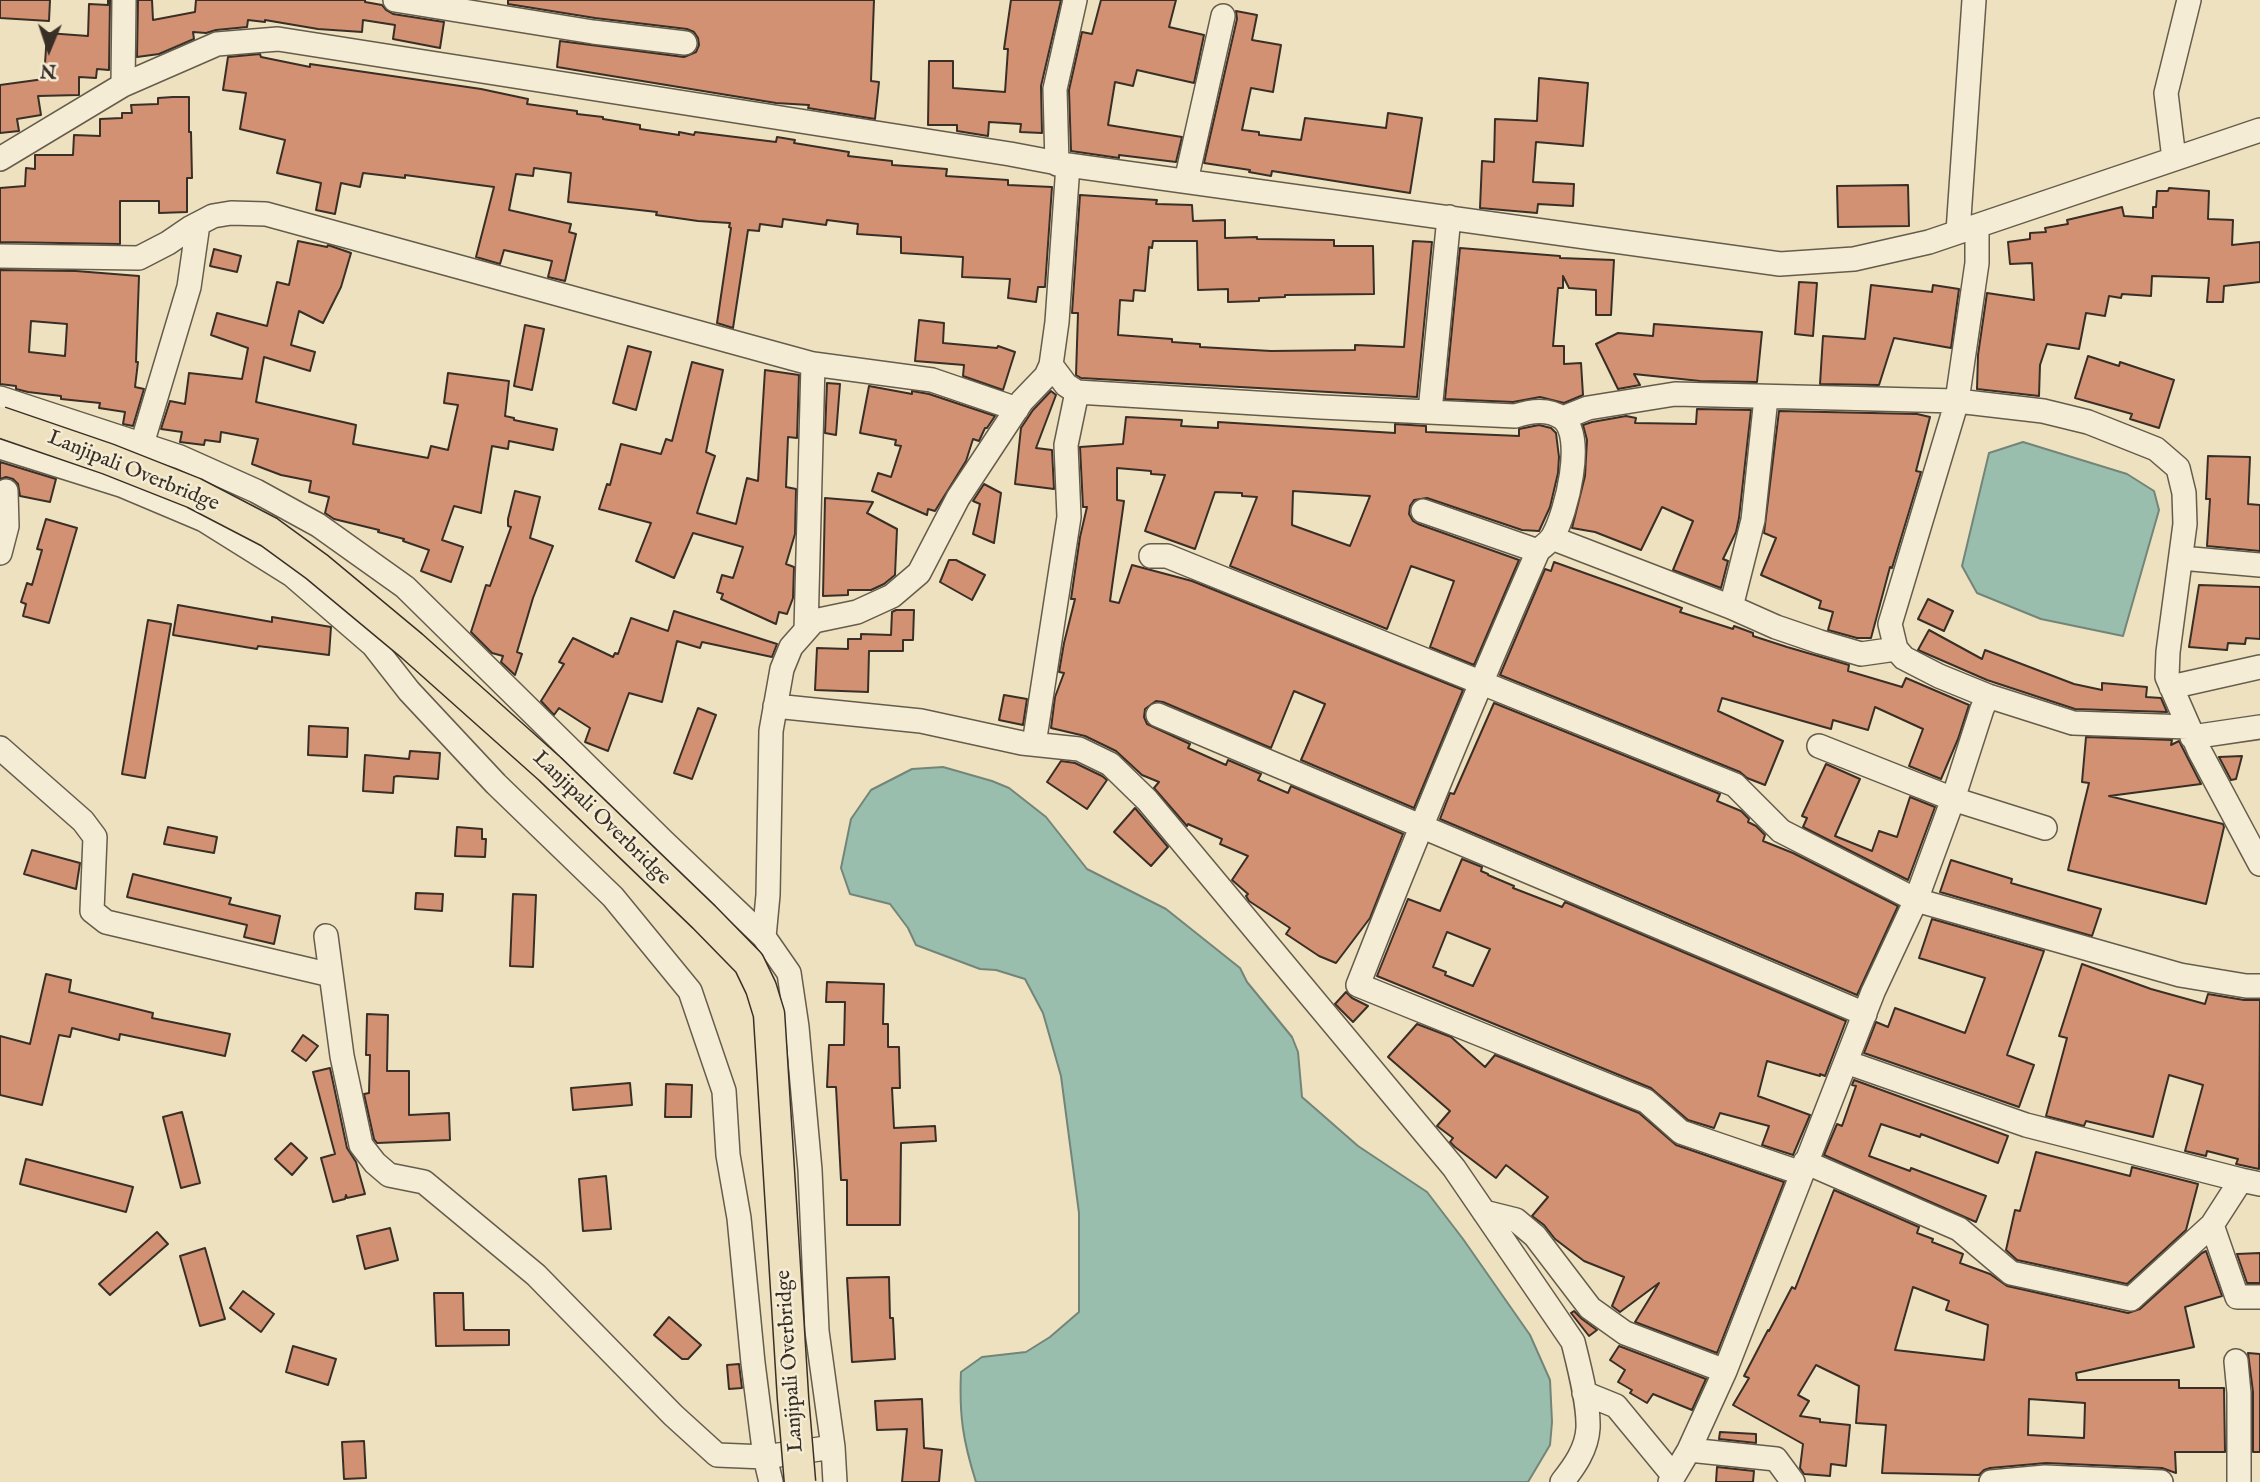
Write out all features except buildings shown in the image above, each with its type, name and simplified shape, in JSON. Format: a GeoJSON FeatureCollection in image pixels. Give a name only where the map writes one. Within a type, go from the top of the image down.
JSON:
{"type":"FeatureCollection","features":[{"type":"Feature","properties":{"kind":"main road","name":"Lanjipali Overbridge"},"geometry":{"type":"LineString","coordinates":[[0,422],[108,459],[194,493],[269,532],[317,567],[381,620],[550,769],[749,963],[769,1014],[800,1482]]}},
{"type":"Feature","properties":{"kind":"street"},"geometry":{"type":"LineString","coordinates":[[123,85],[124,0]]}},
{"type":"Feature","properties":{"kind":"street"},"geometry":{"type":"LineString","coordinates":[[395,0],[593,32],[685,43]]}},
{"type":"Feature","properties":{"kind":"street"},"geometry":{"type":"LineString","coordinates":[[764,937],[768,895],[771,731],[782,669],[791,647],[814,621],[857,612],[892,596],[919,573],[958,498],[1022,401],[1046,376],[1051,365],[1057,322],[1063,165],[1055,89],[1075,0]]}},
{"type":"Feature","properties":{"kind":"street"},"geometry":{"type":"LineString","coordinates":[[1974,0],[1968,229],[1977,263],[1957,401],[1890,624],[1896,649],[1905,658],[1939,676],[1989,696],[2073,723],[2190,732],[2260,727]]}},
{"type":"Feature","properties":{"kind":"street"},"geometry":{"type":"LineString","coordinates":[[2174,159],[2166,93],[2189,0]]}},
{"type":"Feature","properties":{"kind":"street"},"geometry":{"type":"LineString","coordinates":[[1186,181],[1223,16]]}},
{"type":"Feature","properties":{"kind":"street"},"geometry":{"type":"LineString","coordinates":[[0,159],[123,85],[217,44],[278,38],[1010,154],[1063,165],[1780,264],[1854,258],[1929,242],[2260,130]]}},
{"type":"Feature","properties":{"kind":"street"},"geometry":{"type":"LineString","coordinates":[[0,256],[139,258],[213,216],[232,213],[266,214],[813,364],[932,380],[1017,409]]}},
{"type":"Feature","properties":{"kind":"street"},"geometry":{"type":"LineString","coordinates":[[1430,411],[1449,217]]}},
{"type":"Feature","properties":{"kind":"street"},"geometry":{"type":"LineString","coordinates":[[142,444],[189,288],[198,223]]}},
{"type":"Feature","properties":{"kind":"street"},"geometry":{"type":"LineString","coordinates":[[806,630],[813,364]]}},
{"type":"Feature","properties":{"kind":"street"},"geometry":{"type":"LineString","coordinates":[[1051,365],[1066,385],[1077,392],[1515,416],[1526,412],[1546,411],[1563,418],[1572,434],[1572,470],[1567,502],[1480,682],[1358,985],[1646,1101],[1681,1132],[1803,1167],[1959,1229],[2011,1273],[2131,1299],[2213,1226],[2250,1182],[2026,1125],[1846,1062]]}},
{"type":"Feature","properties":{"kind":"street"},"geometry":{"type":"LineString","coordinates":[[1034,744],[1069,517],[1066,445],[1077,392]]}},
{"type":"Feature","properties":{"kind":"street"},"geometry":{"type":"LineString","coordinates":[[1563,418],[1588,408],[1675,394],[1957,401],[2043,411],[2077,419],[2156,449],[2178,468],[2184,493],[2185,524],[2167,677],[2190,732],[2260,864]]}},
{"type":"Feature","properties":{"kind":"street"},"geometry":{"type":"LineString","coordinates":[[1731,607],[1753,520],[1766,397]]}},
{"type":"Feature","properties":{"kind":"street"},"geometry":{"type":"LineString","coordinates":[[0,398],[180,457],[256,491],[318,525],[405,587],[764,937],[789,973],[795,1013],[810,1170],[817,1331],[833,1447],[835,1482]]}},
{"type":"Feature","properties":{"kind":"street"},"geometry":{"type":"LineString","coordinates":[[0,447],[121,485],[204,520],[292,575],[373,645],[409,691],[496,784],[613,897],[690,991],[724,1091],[728,1155],[739,1218],[765,1457],[771,1482]]}},
{"type":"Feature","properties":{"kind":"street"},"geometry":{"type":"LineString","coordinates":[[0,553],[7,526],[6,491]]}},
{"type":"Feature","properties":{"kind":"street"},"geometry":{"type":"LineString","coordinates":[[1423,511],[1545,544],[1731,607],[1776,627],[1861,654],[1896,649]]}},
{"type":"Feature","properties":{"kind":"street"},"geometry":{"type":"LineString","coordinates":[[1151,556],[1167,556],[1735,785],[1781,831],[1916,900],[2180,975],[2260,986]]}},
{"type":"Feature","properties":{"kind":"street"},"geometry":{"type":"LineString","coordinates":[[2181,558],[2260,565]]}},
{"type":"Feature","properties":{"kind":"street"},"geometry":{"type":"LineString","coordinates":[[2171,687],[2260,667]]}},
{"type":"Feature","properties":{"kind":"street"},"geometry":{"type":"LineString","coordinates":[[1584,1393],[1616,1406],[1672,1478],[1689,1450],[1725,1371],[1865,1014],[1916,900],[1982,709],[1989,696]]}},
{"type":"Feature","properties":{"kind":"street"},"geometry":{"type":"LineString","coordinates":[[775,706],[921,721],[1034,744],[1079,749],[1110,764],[1147,800],[1454,1168],[1573,1342],[1581,1374],[1588,1429],[1577,1463],[1562,1482]]}},
{"type":"Feature","properties":{"kind":"street"},"geometry":{"type":"LineString","coordinates":[[1158,715],[1865,1014]]}},
{"type":"Feature","properties":{"kind":"street"},"geometry":{"type":"LineString","coordinates":[[1819,746],[1953,799],[2045,828]]}},
{"type":"Feature","properties":{"kind":"street"},"geometry":{"type":"LineString","coordinates":[[0,748],[83,821],[95,837],[92,911],[106,922],[331,975]]}},
{"type":"Feature","properties":{"kind":"street"},"geometry":{"type":"LineString","coordinates":[[326,936],[342,1056],[361,1145],[375,1163],[389,1175],[424,1182],[536,1275],[673,1415],[717,1455],[765,1457],[833,1447]]}},
{"type":"Feature","properties":{"kind":"street"},"geometry":{"type":"LineString","coordinates":[[1484,1212],[1516,1220],[1535,1236],[1590,1308],[1625,1333],[1725,1371]]}},
{"type":"Feature","properties":{"kind":"street"},"geometry":{"type":"LineString","coordinates":[[2213,1226],[2237,1297],[2260,1297]]}},
{"type":"Feature","properties":{"kind":"street"},"geometry":{"type":"LineString","coordinates":[[2236,1361],[2239,1393],[2239,1482]]}},
{"type":"Feature","properties":{"kind":"street"},"geometry":{"type":"LineString","coordinates":[[1689,1450],[1776,1459],[1793,1482]]}},
{"type":"Feature","properties":{"kind":"street"},"geometry":{"type":"LineString","coordinates":[[1991,1482],[2045,1477],[2161,1482]]}},
{"type":"Feature","properties":{"kind":"shaded area"},"geometry":{"type":"Polygon","coordinates":[[[2023,442],[2127,474],[2154,491],[2159,510],[2123,636],[2041,619],[1977,593],[1962,566],[1989,453],[2023,442]]]}},
{"type":"Feature","properties":{"kind":"shaded area"},"geometry":{"type":"Polygon","coordinates":[[[943,767],[1009,788],[1046,817],[1087,869],[1166,909],[1240,968],[1247,982],[1292,1037],[1298,1052],[1302,1097],[1358,1146],[1427,1192],[1530,1335],[1550,1380],[1550,1445],[1528,1482],[976,1482],[963,1428],[961,1372],[982,1357],[1026,1352],[1050,1337],[1079,1312],[1079,1213],[1061,1076],[1043,1013],[1025,979],[996,970],[980,969],[916,945],[908,928],[890,904],[850,894],[841,868],[851,819],[871,790],[912,769],[943,767]]]}}]}
